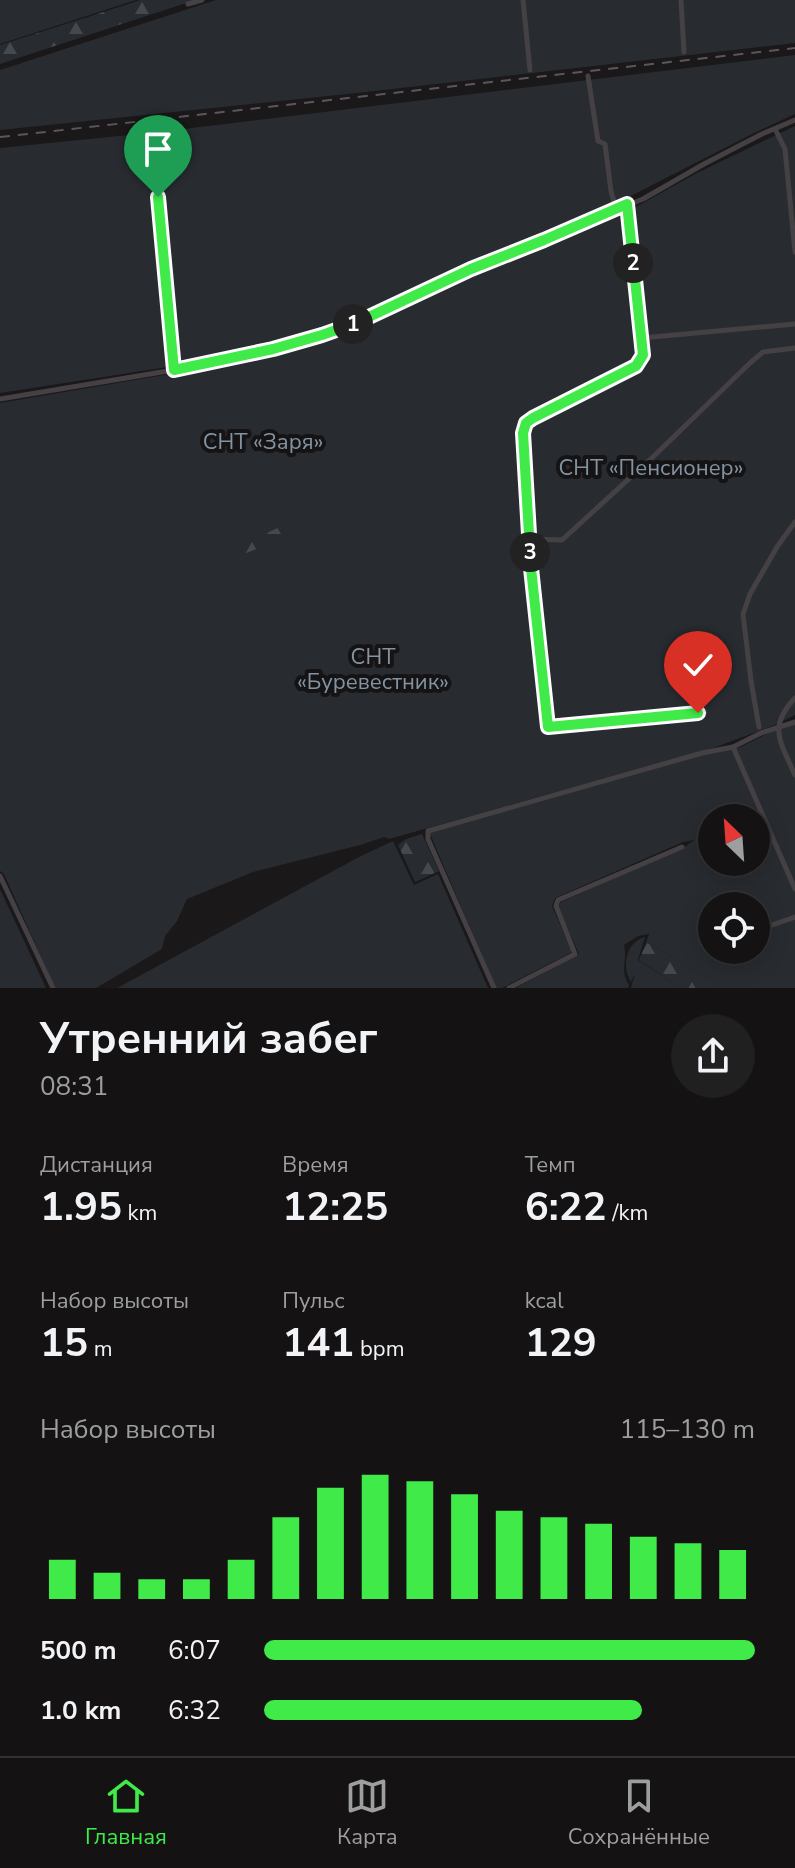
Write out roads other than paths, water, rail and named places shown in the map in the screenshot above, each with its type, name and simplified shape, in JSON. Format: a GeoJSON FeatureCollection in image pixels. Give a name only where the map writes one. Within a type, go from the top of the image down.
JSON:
{"type":"FeatureCollection","features":[{"type":"Feature","properties":{"kind":"street"},"geometry":{"type":"LineString","coordinates":[[188,4],[202,0]]}},
{"type":"Feature","properties":{"kind":"street"},"geometry":{"type":"LineString","coordinates":[[523,0],[530,70]]}},
{"type":"Feature","properties":{"kind":"street"},"geometry":{"type":"LineString","coordinates":[[681,0],[684,52]]}},
{"type":"Feature","properties":{"kind":"street"},"geometry":{"type":"LineString","coordinates":[[588,76],[598,141],[605,144],[616,209]]}},
{"type":"Feature","properties":{"kind":"street"},"geometry":{"type":"LineString","coordinates":[[0,399],[174,370],[322,335],[356,323],[471,269],[643,199],[704,164],[795,120]]}},
{"type":"Feature","properties":{"kind":"street"},"geometry":{"type":"LineString","coordinates":[[775,129],[785,149],[795,252]]}},
{"type":"Feature","properties":{"kind":"street"},"geometry":{"type":"LineString","coordinates":[[154,135],[174,370]]}},
{"type":"Feature","properties":{"kind":"street"},"geometry":{"type":"LineString","coordinates":[[627,204],[643,355],[636,366],[526,423],[523,433],[529,539],[548,727],[705,712]]}},
{"type":"Feature","properties":{"kind":"street"},"geometry":{"type":"LineString","coordinates":[[641,338],[795,324]]}},
{"type":"Feature","properties":{"kind":"street"},"geometry":{"type":"LineString","coordinates":[[529,539],[562,540],[763,352],[795,348]]}},
{"type":"Feature","properties":{"kind":"street"},"geometry":{"type":"LineString","coordinates":[[759,727],[743,614],[750,594],[795,522]]}},
{"type":"Feature","properties":{"kind":"street"},"geometry":{"type":"LineString","coordinates":[[795,698],[781,714],[779,727],[779,740],[795,775]]}},
{"type":"Feature","properties":{"kind":"street"},"geometry":{"type":"LineString","coordinates":[[494,988],[428,839],[428,831],[702,753],[733,747],[761,733],[795,722]]}},
{"type":"Feature","properties":{"kind":"street"},"geometry":{"type":"LineString","coordinates":[[733,747],[795,889]]}},
{"type":"Feature","properties":{"kind":"street"},"geometry":{"type":"LineString","coordinates":[[509,988],[575,954],[556,906],[558,900],[682,847]]}},
{"type":"Feature","properties":{"kind":"street"},"geometry":{"type":"LineString","coordinates":[[0,876],[53,988]]}},
{"type":"Feature","properties":{"kind":"street"},"geometry":{"type":"LineString","coordinates":[[770,926],[795,917]]}},
{"type":"Feature","properties":{"kind":"railway"},"geometry":{"type":"LineString","coordinates":[[0,137],[795,48]]}},
{"type":"Feature","properties":{"kind":"park label","name":"СНТ «Заря»"},"geometry":{"type":"Point","coordinates":[263,442]}},
{"type":"Feature","properties":{"kind":"park label","name":"СНТ «Пенсионер»"},"geometry":{"type":"Point","coordinates":[651,468]}},
{"type":"Feature","properties":{"kind":"park label","name":"СНТ «Буревестник»"},"geometry":{"type":"Point","coordinates":[373,670]}}]}
